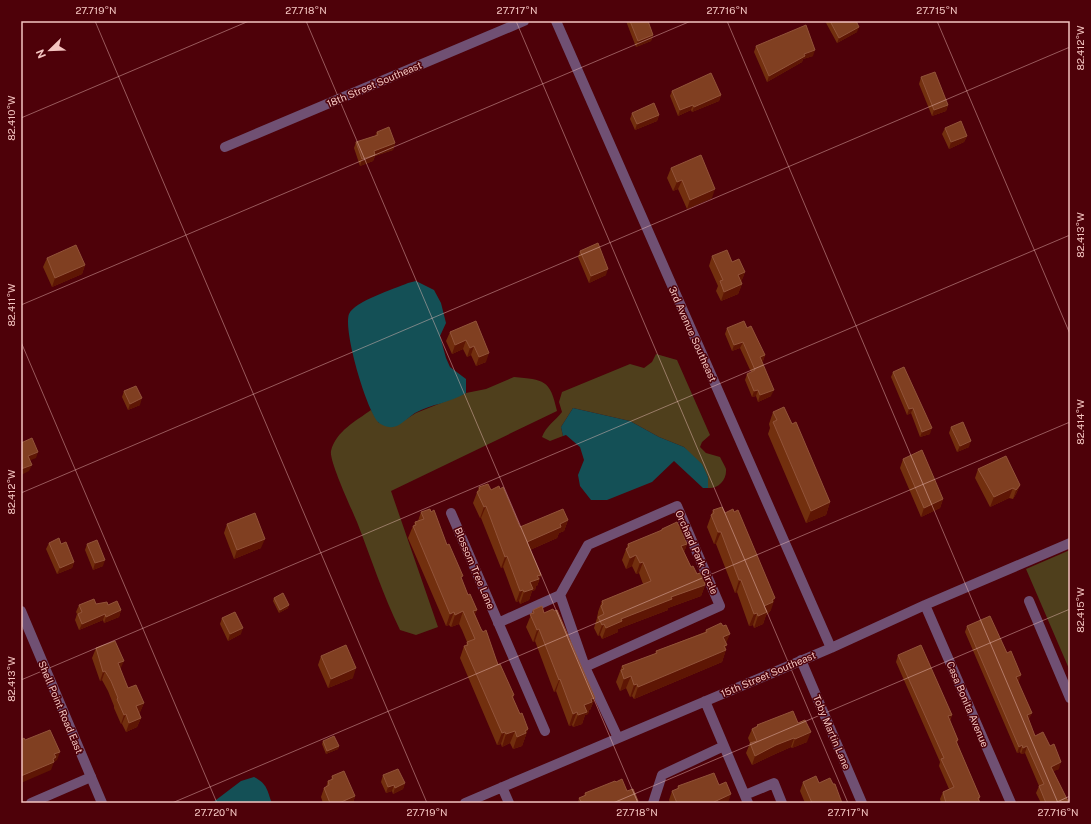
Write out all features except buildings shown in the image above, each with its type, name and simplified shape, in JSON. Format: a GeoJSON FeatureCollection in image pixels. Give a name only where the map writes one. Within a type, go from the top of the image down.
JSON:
{"type":"FeatureCollection","features":[{"type":"Feature","properties":{"kind":"street","name":"18th Street Southeast"},"geometry":{"type":"LineString","coordinates":[[225,147],[524,21]]}},
{"type":"Feature","properties":{"kind":"street","name":"3rd Avenue Southeast"},"geometry":{"type":"LineString","coordinates":[[556,21],[830,648]]}},
{"type":"Feature","properties":{"kind":"street","name":"Orchard Park Circle"},"geometry":{"type":"LineString","coordinates":[[560,594],[588,545],[677,506],[720,606],[585,667]]}},
{"type":"Feature","properties":{"kind":"street","name":"Blossom Tree Lane"},"geometry":{"type":"LineString","coordinates":[[451,512],[545,731]]}},
{"type":"Feature","properties":{"kind":"street","name":"15th Street Southeast"},"geometry":{"type":"LineString","coordinates":[[465,803],[830,648],[925,605],[1070,543]]}},
{"type":"Feature","properties":{"kind":"street"},"geometry":{"type":"LineString","coordinates":[[498,623],[560,594],[585,667],[618,738]]}},
{"type":"Feature","properties":{"kind":"street"},"geometry":{"type":"LineString","coordinates":[[1029,602],[1070,698]]}},
{"type":"Feature","properties":{"kind":"street","name":"Casa Bonita Avenue"},"geometry":{"type":"LineString","coordinates":[[925,605],[1011,803]]}},
{"type":"Feature","properties":{"kind":"street","name":"Shell Point Road East"},"geometry":{"type":"LineString","coordinates":[[21,611],[102,803]]}},
{"type":"Feature","properties":{"kind":"street","name":"Toby Martin Lane"},"geometry":{"type":"LineString","coordinates":[[801,660],[862,803]]}},
{"type":"Feature","properties":{"kind":"street"},"geometry":{"type":"LineString","coordinates":[[705,701],[746,799],[774,783],[782,803]]}},
{"type":"Feature","properties":{"kind":"street"},"geometry":{"type":"LineString","coordinates":[[653,803],[662,775],[724,746]]}},
{"type":"Feature","properties":{"kind":"street"},"geometry":{"type":"LineString","coordinates":[[31,803],[91,777]]}},
{"type":"Feature","properties":{"kind":"street"},"geometry":{"type":"LineString","coordinates":[[502,787],[508,803]]}},
{"type":"Feature","properties":{"kind":"shaded area"},"geometry":{"type":"Polygon","coordinates":[[[656,354],[677,360],[710,435],[702,442],[700,447],[706,453],[720,457],[726,468],[725,477],[721,483],[715,487],[708,488],[708,477],[684,447],[659,437],[630,421],[573,408],[561,427],[563,436],[550,441],[542,437],[548,427],[562,412],[559,402],[562,392],[630,364],[644,368],[652,362],[656,354]]]}},
{"type":"Feature","properties":{"kind":"shaded area"},"geometry":{"type":"Polygon","coordinates":[[[514,377],[532,379],[544,383],[552,393],[557,411],[391,491],[438,627],[416,635],[400,630],[337,475],[331,456],[331,451],[334,444],[337,438],[347,427],[371,410],[379,423],[400,423],[416,413],[466,393],[486,389],[514,377]]]}},
{"type":"Feature","properties":{"kind":"shaded area"},"geometry":{"type":"Polygon","coordinates":[[[1070,550],[1070,671],[1026,569],[1070,550]]]}},
{"type":"Feature","properties":{"kind":"water"},"geometry":{"type":"Polygon","coordinates":[[[416,281],[434,290],[441,303],[446,323],[440,336],[446,358],[450,367],[466,379],[466,393],[454,399],[427,407],[415,413],[402,423],[396,426],[388,427],[378,422],[373,414],[362,386],[349,336],[349,314],[353,309],[367,300],[416,281]]]}},
{"type":"Feature","properties":{"kind":"water"},"geometry":{"type":"Polygon","coordinates":[[[573,408],[630,421],[659,437],[684,447],[702,464],[708,477],[708,488],[703,488],[674,461],[652,482],[607,500],[591,500],[580,486],[578,475],[584,460],[580,447],[566,435],[563,436],[561,427],[573,408]]]}},
{"type":"Feature","properties":{"kind":"water"},"geometry":{"type":"Polygon","coordinates":[[[254,777],[265,785],[272,803],[212,803],[241,781],[254,777]]]}}]}
